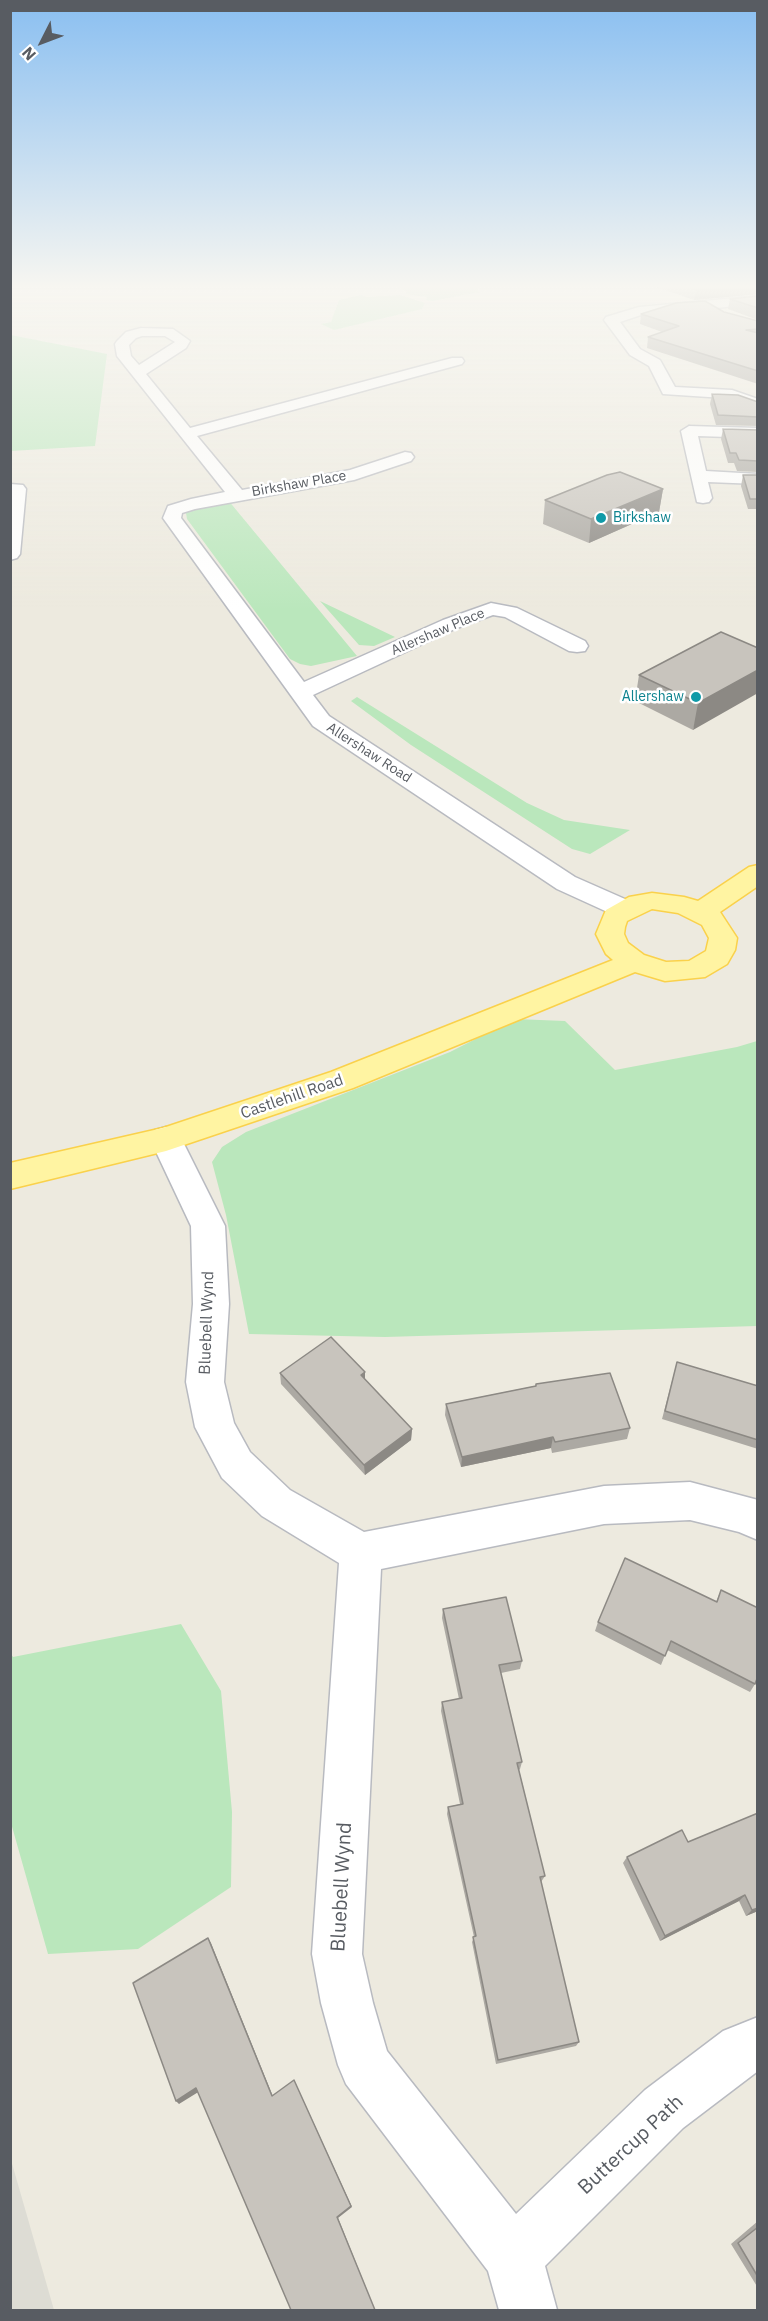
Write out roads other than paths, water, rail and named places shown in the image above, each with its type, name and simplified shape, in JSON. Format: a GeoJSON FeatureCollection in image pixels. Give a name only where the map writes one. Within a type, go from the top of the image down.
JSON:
{"type":"FeatureCollection","features":[{"type":"Feature","properties":{"kind":"main road"},"geometry":{"type":"LineString","coordinates":[[701,912],[758,873]]}},
{"type":"Feature","properties":{"kind":"main road"},"geometry":{"type":"LineString","coordinates":[[610,934],[616,948],[634,962],[645,967],[676,972],[695,970],[717,957],[721,951],[723,938],[713,919],[701,912],[671,902],[652,901],[624,909]]}},
{"type":"Feature","properties":{"kind":"main road","name":"Castlehill Road"},"geometry":{"type":"LineString","coordinates":[[565,990],[610,934],[616,916],[624,909]]}},
{"type":"Feature","properties":{"kind":"main road","name":"Castlehill Road"},"geometry":{"type":"LineString","coordinates":[[10,1176],[166,1139],[342,1080],[634,962]]}},
{"type":"Feature","properties":{"kind":"street"},"geometry":{"type":"LineString","coordinates":[[154,393],[237,495]]}},
{"type":"Feature","properties":{"kind":"street"},"geometry":{"type":"LineString","coordinates":[[187,434],[337,393]]}},
{"type":"Feature","properties":{"kind":"street"},"geometry":{"type":"LineString","coordinates":[[727,393],[758,405]]}},
{"type":"Feature","properties":{"kind":"street"},"geometry":{"type":"LineString","coordinates":[[703,498],[690,431],[758,433]]}},
{"type":"Feature","properties":{"kind":"street","name":"Birkshaw Place"},"geometry":{"type":"LineString","coordinates":[[191,504],[354,475],[405,457]]}},
{"type":"Feature","properties":{"kind":"street"},"geometry":{"type":"LineString","coordinates":[[699,476],[758,479]]}},
{"type":"Feature","properties":{"kind":"street"},"geometry":{"type":"LineString","coordinates":[[10,489],[17,489],[10,554]]}},
{"type":"Feature","properties":{"kind":"street","name":"Allershaw Road"},"geometry":{"type":"LineString","coordinates":[[191,504],[174,510],[172,518],[321,721],[566,883],[624,909]]}},
{"type":"Feature","properties":{"kind":"street","name":"Allershaw Place"},"geometry":{"type":"LineString","coordinates":[[299,693],[450,624],[491,609],[510,612],[577,646]]}},
{"type":"Feature","properties":{"kind":"street","name":"Bluebell Wynd"},"geometry":{"type":"LineString","coordinates":[[166,1139],[208,1226],[211,1304],[205,1382],[215,1427],[236,1466],[276,1503],[361,1553],[337,1954],[347,2003],[365,2065],[513,2257],[528,2310]]}},
{"type":"Feature","properties":{"kind":"street"},"geometry":{"type":"LineString","coordinates":[[361,1553],[604,1506],[690,1501],[747,1515],[758,1521]]}},
{"type":"Feature","properties":{"kind":"street","name":"Buttercup Path"},"geometry":{"type":"LineString","coordinates":[[513,2257],[664,2109],[742,2050],[758,2043]]}},
{"type":"Feature","properties":{"kind":"place","name":"Birkshaw"},"geometry":{"type":"Point","coordinates":[601,518]}},
{"type":"Feature","properties":{"kind":"place","name":"Allershaw"},"geometry":{"type":"Point","coordinates":[696,697]}}]}
